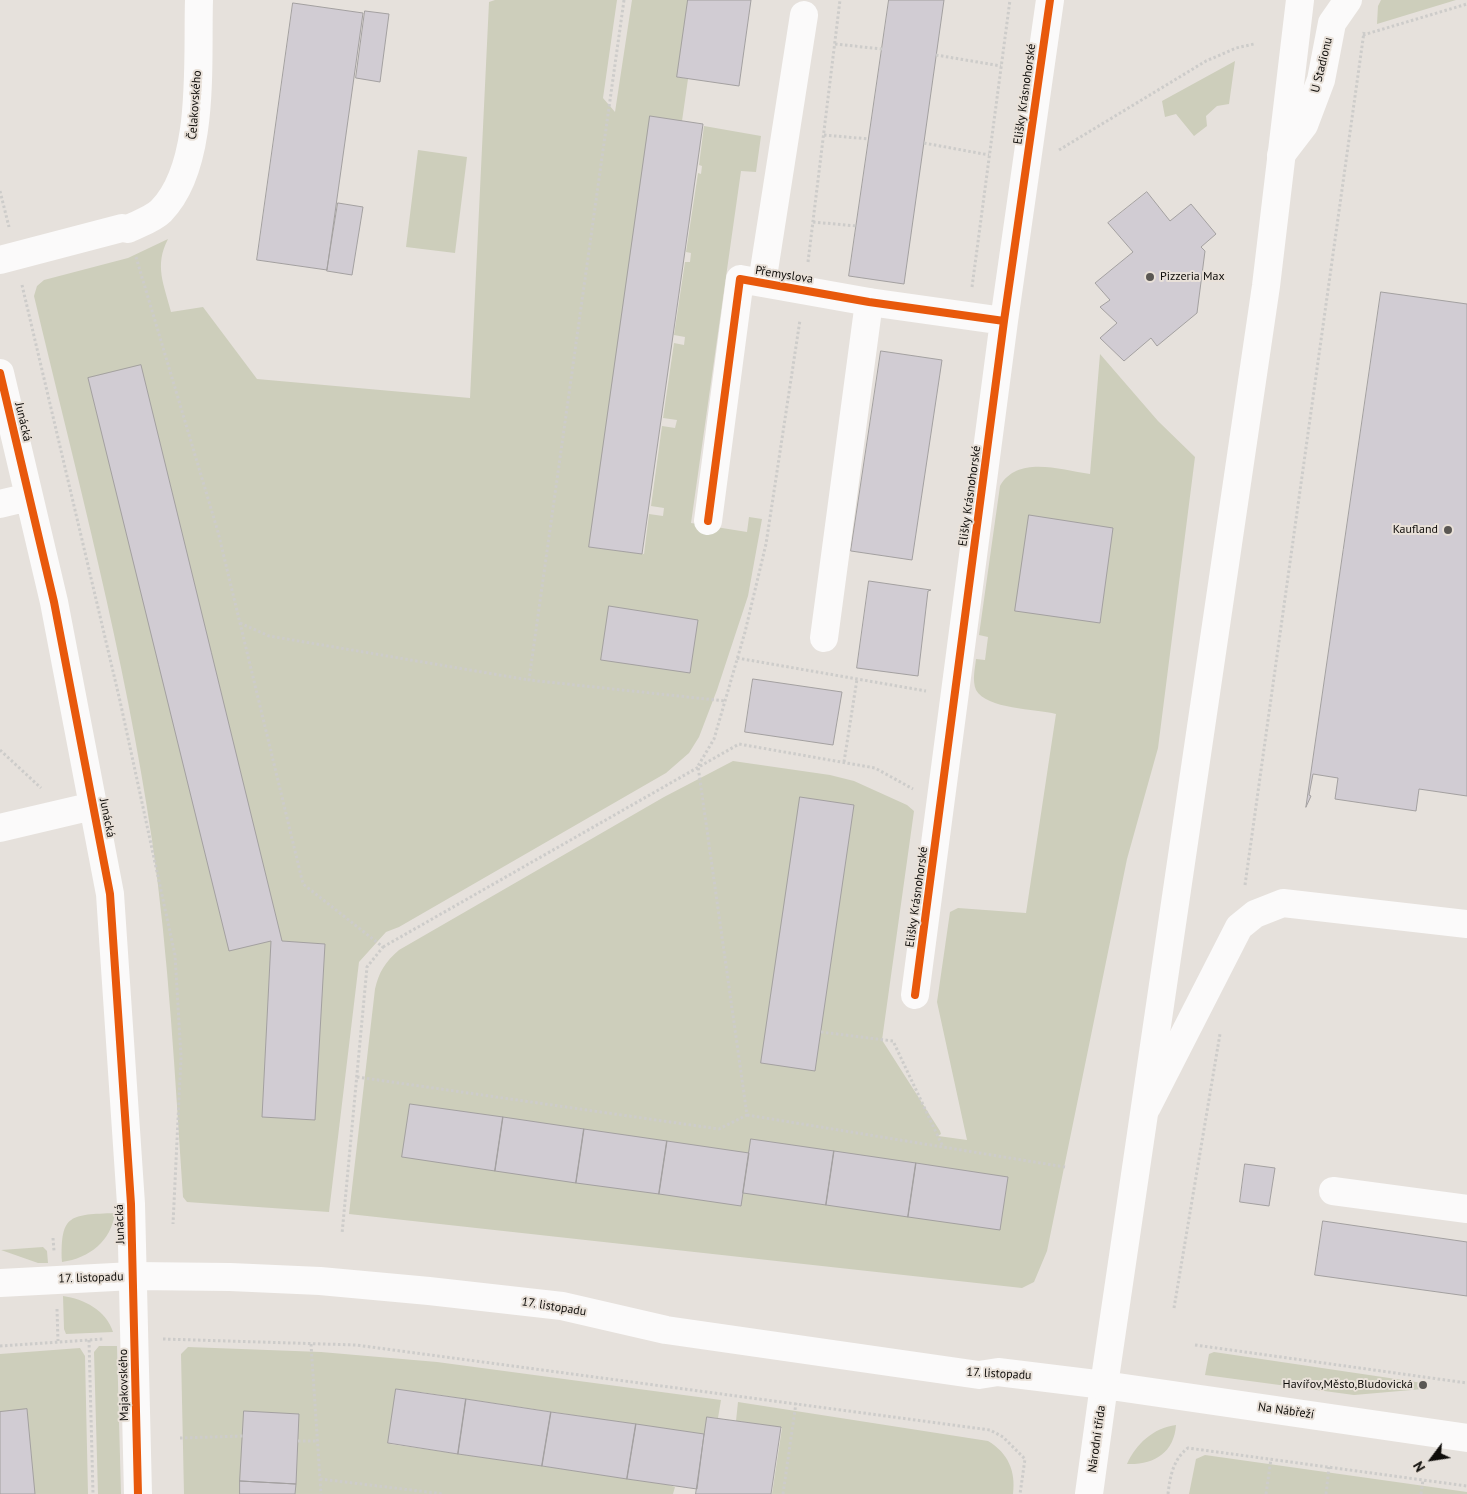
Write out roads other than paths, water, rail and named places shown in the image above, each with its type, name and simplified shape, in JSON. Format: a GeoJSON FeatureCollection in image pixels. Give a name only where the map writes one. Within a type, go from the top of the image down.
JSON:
{"type":"FeatureCollection","features":[{"type":"Feature","properties":{"kind":"street","name":"Čelakovského"},"geometry":{"type":"LineString","coordinates":[[8,258],[122,228],[128,229],[160,212],[182,181],[195,135],[199,0]]}},
{"type":"Feature","properties":{"kind":"street","name":"Elišky Krásnohorské"},"geometry":{"type":"LineString","coordinates":[[915,995],[1004,321],[1050,0]]}},
{"type":"Feature","properties":{"kind":"street","name":"Národní třída"},"geometry":{"type":"LineString","coordinates":[[1089,1494],[1266,286],[1300,0]]}},
{"type":"Feature","properties":{"kind":"street","name":"U Stadionu"},"geometry":{"type":"LineString","coordinates":[[1281,156],[1304,125],[1321,80],[1332,23],[1348,0]]}},
{"type":"Feature","properties":{"kind":"street","name":"Přemyslova"},"geometry":{"type":"LineString","coordinates":[[762,283],[804,15]]}},
{"type":"Feature","properties":{"kind":"street","name":"Přemyslova"},"geometry":{"type":"LineString","coordinates":[[708,520],[740,279],[869,302],[1004,321]]}},
{"type":"Feature","properties":{"kind":"street"},"geometry":{"type":"LineString","coordinates":[[824,638],[869,302]]}},
{"type":"Feature","properties":{"kind":"street","name":"Junácká"},"geometry":{"type":"LineString","coordinates":[[0,373],[54,602],[110,894],[131,1204],[133,1276]]}},
{"type":"Feature","properties":{"kind":"street"},"geometry":{"type":"LineString","coordinates":[[0,504],[29,497]]}},
{"type":"Feature","properties":{"kind":"street"},"geometry":{"type":"LineString","coordinates":[[0,828],[93,806]]}},
{"type":"Feature","properties":{"kind":"street"},"geometry":{"type":"LineString","coordinates":[[1146,1111],[1239,927],[1254,914],[1283,903],[1467,924]]}},
{"type":"Feature","properties":{"kind":"street"},"geometry":{"type":"LineString","coordinates":[[1333,1191],[1467,1209]]}},
{"type":"Feature","properties":{"kind":"street","name":"17. listopadu"},"geometry":{"type":"LineString","coordinates":[[0,1283],[133,1276],[310,1280],[430,1290],[562,1306],[666,1330],[979,1375],[998,1372],[1104,1385]]}},
{"type":"Feature","properties":{"kind":"street","name":"Majakovského"},"geometry":{"type":"LineString","coordinates":[[133,1276],[138,1494]]}},
{"type":"Feature","properties":{"kind":"street","name":"Na Nábřeží"},"geometry":{"type":"LineString","coordinates":[[1104,1385],[1467,1438]]}},
{"type":"Feature","properties":{"kind":"place","name":"Pizzeria Max"},"geometry":{"type":"Point","coordinates":[1150,277]}},
{"type":"Feature","properties":{"kind":"place","name":"Kaufland"},"geometry":{"type":"Point","coordinates":[1448,530]}},
{"type":"Feature","properties":{"kind":"place","name":"Havířov,Město,Bludovická"},"geometry":{"type":"Point","coordinates":[1423,1385]}}]}
